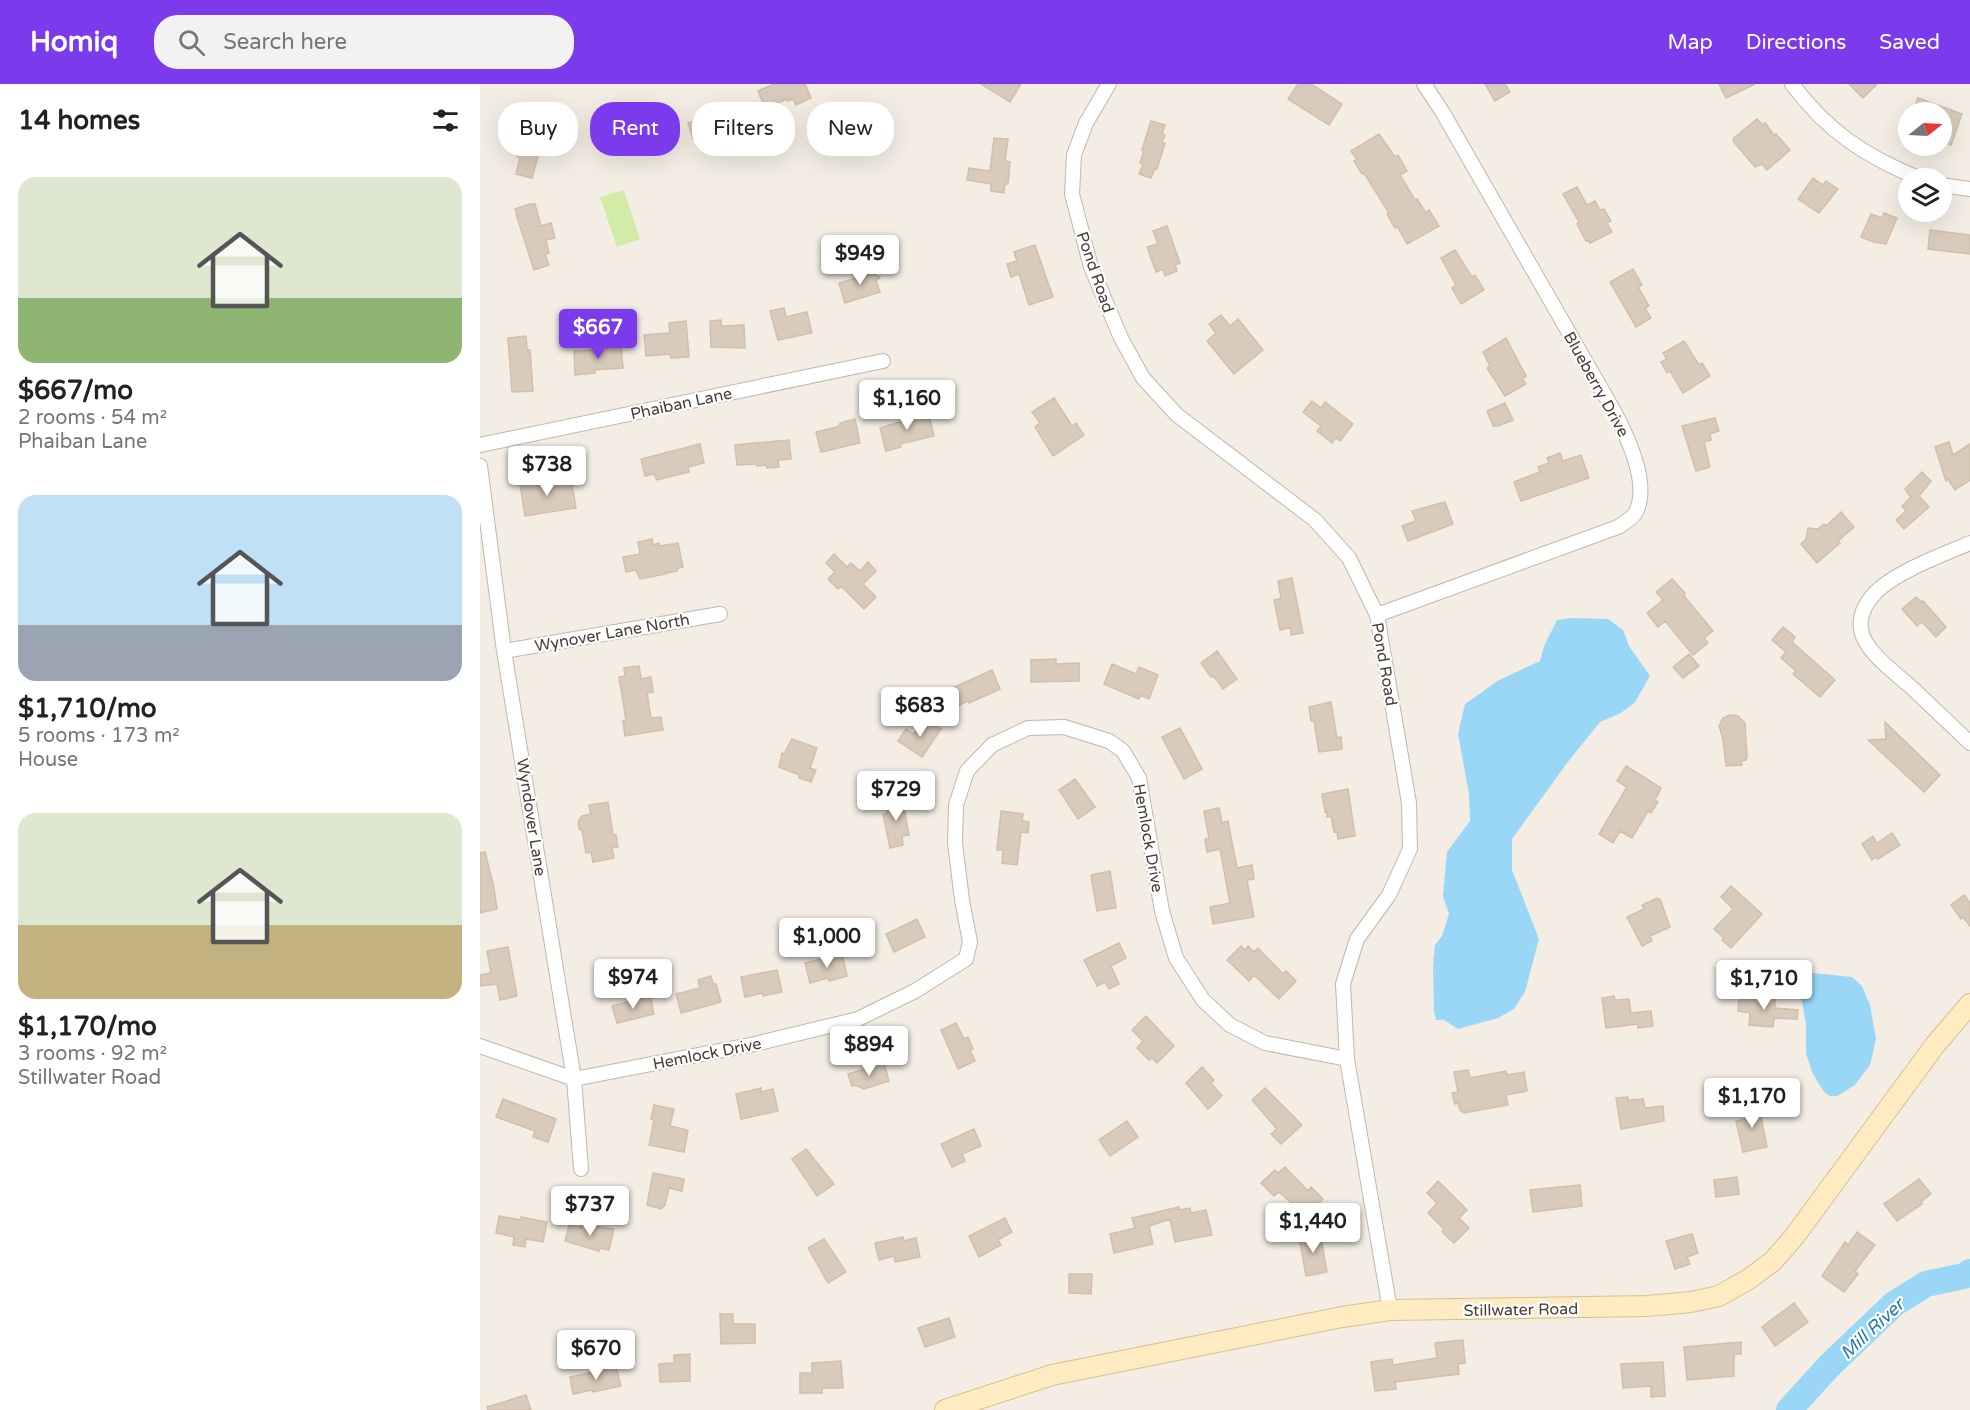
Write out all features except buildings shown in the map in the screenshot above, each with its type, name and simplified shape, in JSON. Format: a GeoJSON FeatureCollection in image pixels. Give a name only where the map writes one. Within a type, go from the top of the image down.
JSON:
{"type":"FeatureCollection","features":[{"type":"Feature","properties":{"kind":"main road","name":"Stillwater Road"},"geometry":{"type":"LineString","coordinates":[[945,1410],[1052,1375],[1341,1317],[1390,1310],[1647,1306],[1691,1302],[1719,1296],[1749,1279],[1773,1260],[1794,1237],[1935,1045],[1970,1004]]}},
{"type":"Feature","properties":{"kind":"street","name":"Pond Road"},"geometry":{"type":"LineString","coordinates":[[1109,84],[1086,123],[1074,155],[1072,194],[1091,267],[1121,338],[1143,378],[1177,415],[1315,520],[1349,558],[1377,615],[1409,802],[1410,849],[1389,895],[1357,939],[1343,984],[1347,1059],[1390,1310]]}},
{"type":"Feature","properties":{"kind":"street","name":"Blueberry Drive"},"geometry":{"type":"LineString","coordinates":[[1377,615],[1618,527],[1636,514],[1641,493],[1628,438],[1615,413],[1443,113],[1424,84]]}},
{"type":"Feature","properties":{"kind":"street"},"geometry":{"type":"LineString","coordinates":[[1792,84],[1809,107],[1834,131],[1884,164],[1898,170]]}},
{"type":"Feature","properties":{"kind":"street"},"geometry":{"type":"LineString","coordinates":[[1952,187],[1970,189]]}},
{"type":"Feature","properties":{"kind":"street","name":"Phaiban Lane"},"geometry":{"type":"LineString","coordinates":[[480,445],[883,362]]}},
{"type":"Feature","properties":{"kind":"street","name":"Wyndover Lane"},"geometry":{"type":"LineString","coordinates":[[480,466],[504,651],[574,1079],[581,1169]]}},
{"type":"Feature","properties":{"kind":"street"},"geometry":{"type":"LineString","coordinates":[[1970,543],[1900,575],[1878,590],[1866,603],[1860,630],[1870,648],[1884,663],[1970,743]]}},
{"type":"Feature","properties":{"kind":"street","name":"Wynover Lane North"},"geometry":{"type":"LineString","coordinates":[[504,651],[720,614]]}},
{"type":"Feature","properties":{"kind":"street","name":"Hemlock Drive"},"geometry":{"type":"LineString","coordinates":[[574,1079],[755,1044],[858,1019],[915,990],[966,959],[970,942],[955,843],[956,805],[968,771],[992,745],[1028,728],[1064,726],[1109,741],[1123,751],[1139,778],[1162,911],[1176,958],[1203,1000],[1230,1024],[1265,1043],[1347,1059]]}},
{"type":"Feature","properties":{"kind":"street"},"geometry":{"type":"LineString","coordinates":[[480,1046],[574,1079]]}},
{"type":"Feature","properties":{"kind":"green space"},"geometry":{"type":"Polygon","coordinates":[[[624,190],[640,239],[617,247],[600,197],[624,190]]]}},
{"type":"Feature","properties":{"kind":"water"},"geometry":{"type":"Polygon","coordinates":[[[1608,619],[1623,630],[1629,646],[1650,676],[1635,702],[1621,713],[1600,722],[1512,839],[1512,870],[1539,939],[1525,992],[1514,1009],[1498,1018],[1458,1029],[1444,1020],[1436,1020],[1433,966],[1435,945],[1442,936],[1449,914],[1443,896],[1447,852],[1470,821],[1469,794],[1458,734],[1465,704],[1499,680],[1540,661],[1544,646],[1557,620],[1608,619]]]}},
{"type":"Feature","properties":{"kind":"water"},"geometry":{"type":"Polygon","coordinates":[[[1813,973],[1852,977],[1862,986],[1870,1005],[1876,1039],[1870,1065],[1855,1085],[1837,1096],[1830,1096],[1824,1092],[1813,1074],[1806,1054],[1806,1025],[1802,1001],[1787,985],[1784,978],[1813,973]]]}},
{"type":"Feature","properties":{"kind":"waterway","name":"Mill River"},"geometry":{"type":"LineString","coordinates":[[1789,1410],[1829,1366],[1894,1304],[1926,1284],[1964,1276],[1970,1272]]}}]}
